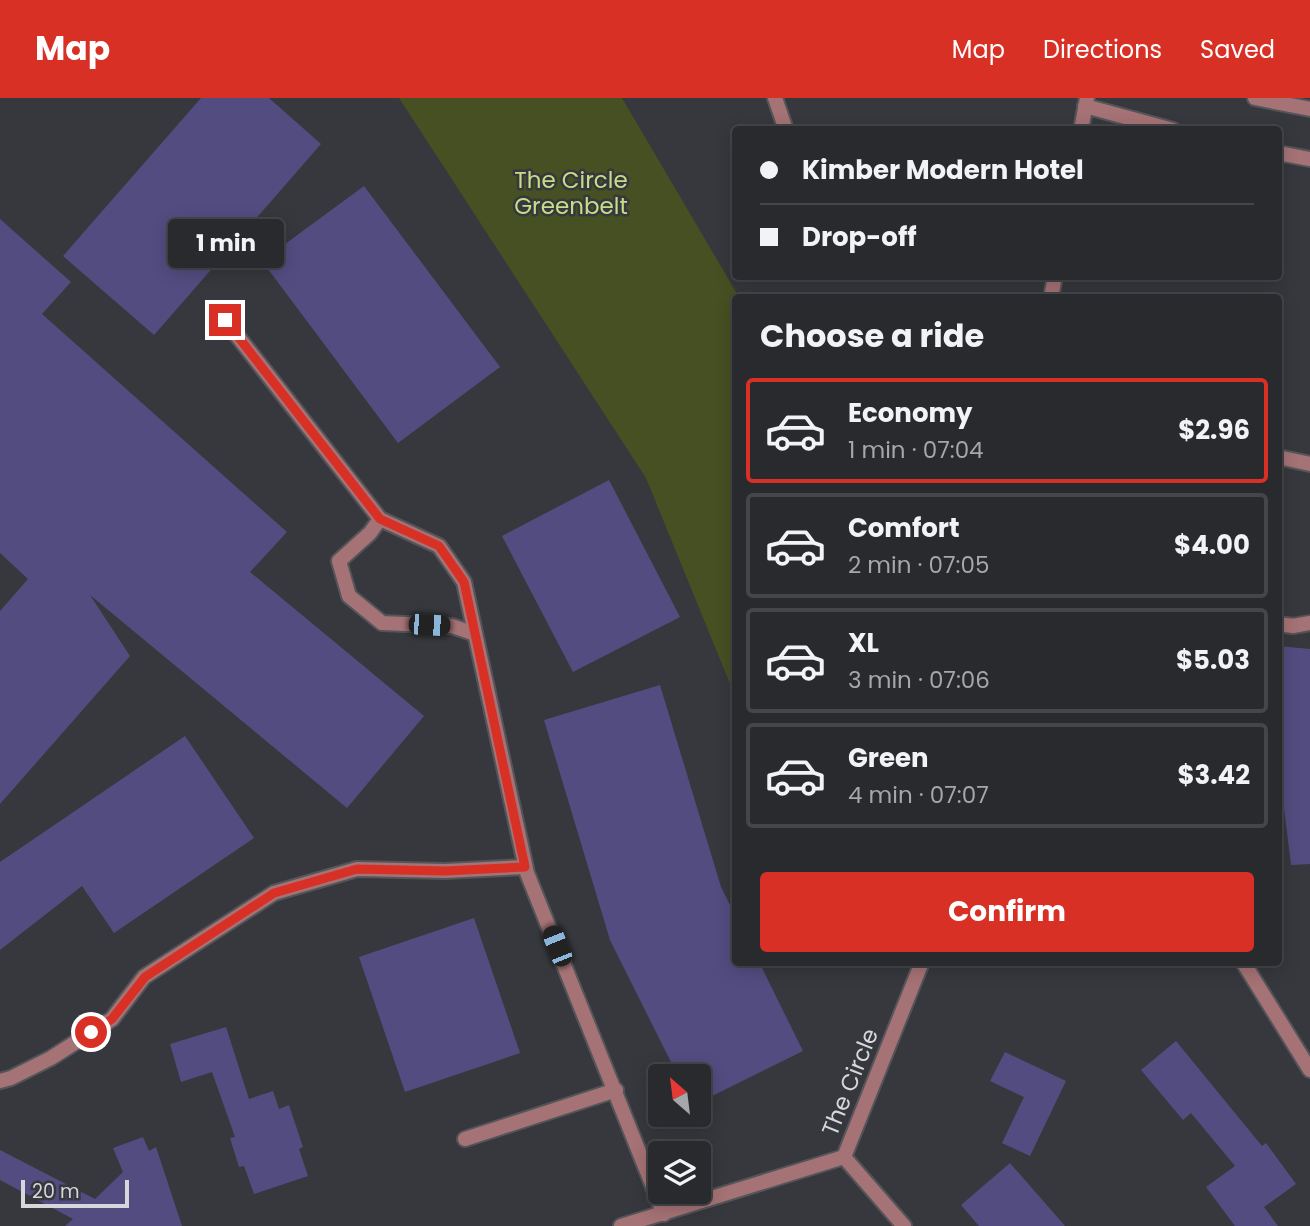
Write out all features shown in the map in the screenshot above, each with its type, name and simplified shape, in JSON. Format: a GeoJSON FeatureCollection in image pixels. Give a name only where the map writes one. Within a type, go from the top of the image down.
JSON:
{"type":"FeatureCollection","features":[{"type":"Feature","properties":{"kind":"street"},"geometry":{"type":"LineString","coordinates":[[775,98],[785,126]]}},
{"type":"Feature","properties":{"kind":"street"},"geometry":{"type":"LineString","coordinates":[[1255,98],[1310,109]]}},
{"type":"Feature","properties":{"kind":"street"},"geometry":{"type":"LineString","coordinates":[[1082,126],[1086,102],[1161,126]]}},
{"type":"Feature","properties":{"kind":"street"},"geometry":{"type":"LineString","coordinates":[[1282,154],[1310,159]]}},
{"type":"Feature","properties":{"kind":"street"},"geometry":{"type":"LineString","coordinates":[[225,320],[380,519],[439,546],[464,582],[525,867],[664,1214]]}},
{"type":"Feature","properties":{"kind":"street"},"geometry":{"type":"LineString","coordinates":[[1282,458],[1310,464]]}},
{"type":"Feature","properties":{"kind":"street"},"geometry":{"type":"LineString","coordinates":[[380,519],[370,533],[339,561],[349,596],[382,623],[452,626],[475,634]]}},
{"type":"Feature","properties":{"kind":"street"},"geometry":{"type":"LineString","coordinates":[[1282,625],[1310,623]]}},
{"type":"Feature","properties":{"kind":"street"},"geometry":{"type":"LineString","coordinates":[[0,1081],[51,1058],[112,1019],[145,977],[274,893],[357,869],[445,871],[525,867]]}},
{"type":"Feature","properties":{"kind":"street","name":"The Circle"},"geometry":{"type":"LineString","coordinates":[[621,1226],[844,1157],[920,966]]}},
{"type":"Feature","properties":{"kind":"street"},"geometry":{"type":"LineString","coordinates":[[1245,966],[1310,1070]]}},
{"type":"Feature","properties":{"kind":"street"},"geometry":{"type":"LineString","coordinates":[[465,1139],[616,1090]]}},
{"type":"Feature","properties":{"kind":"street"},"geometry":{"type":"LineString","coordinates":[[844,1157],[904,1226]]}},
{"type":"Feature","properties":{"kind":"green space","name":"The Circle Greenbelt"},"geometry":{"type":"Polygon","coordinates":[[[399,98],[622,98],[737,294],[732,294],[732,689],[646,478],[399,98]]]}},
{"type":"Feature","properties":{"kind":"building"},"geometry":{"type":"Polygon","coordinates":[[[201,98],[269,98],[321,144],[154,335],[63,256],[201,98]]]}},
{"type":"Feature","properties":{"kind":"building"},"geometry":{"type":"Polygon","coordinates":[[[364,186],[500,367],[398,443],[262,261],[364,186]]]}},
{"type":"Feature","properties":{"kind":"building"},"geometry":{"type":"Polygon","coordinates":[[[0,219],[71,282],[42,314],[287,532],[250,572],[424,716],[347,808],[90,595],[130,656],[0,804],[0,611],[28,579],[0,553],[0,219]]]}},
{"type":"Feature","properties":{"kind":"building"},"geometry":{"type":"Polygon","coordinates":[[[609,480],[680,617],[573,672],[502,536],[609,480]]]}},
{"type":"Feature","properties":{"kind":"building"},"geometry":{"type":"Polygon","coordinates":[[[1282,646],[1310,649],[1310,864],[1291,865],[1284,808],[1282,646]]]}},
{"type":"Feature","properties":{"kind":"building"},"geometry":{"type":"Polygon","coordinates":[[[660,685],[721,887],[732,909],[732,966],[761,966],[803,1051],[711,1097],[711,1064],[672,1064],[610,940],[544,720],[660,685]]]}},
{"type":"Feature","properties":{"kind":"building"},"geometry":{"type":"Polygon","coordinates":[[[185,736],[254,838],[114,933],[82,886],[0,950],[0,862],[185,736]]]}},
{"type":"Feature","properties":{"kind":"building"},"geometry":{"type":"Polygon","coordinates":[[[474,918],[520,1053],[405,1092],[359,957],[474,918]]]}},
{"type":"Feature","properties":{"kind":"building"},"geometry":{"type":"Polygon","coordinates":[[[226,1027],[249,1099],[273,1091],[279,1109],[289,1105],[303,1147],[299,1149],[308,1176],[254,1194],[244,1166],[239,1167],[230,1138],[235,1137],[212,1072],[181,1082],[170,1044],[226,1027]]]}},
{"type":"Feature","properties":{"kind":"building"},"geometry":{"type":"Polygon","coordinates":[[[1176,1041],[1262,1146],[1266,1143],[1296,1184],[1264,1207],[1278,1226],[1235,1226],[1206,1187],[1235,1166],[1191,1113],[1183,1120],[1141,1070],[1176,1041]]]}},
{"type":"Feature","properties":{"kind":"building"},"geometry":{"type":"Polygon","coordinates":[[[1005,1052],[1066,1081],[1030,1156],[1002,1143],[1024,1097],[990,1081],[1005,1052]]]}},
{"type":"Feature","properties":{"kind":"building"},"geometry":{"type":"Polygon","coordinates":[[[143,1137],[149,1151],[156,1147],[182,1226],[65,1226],[73,1219],[0,1180],[0,1150],[95,1199],[123,1172],[113,1148],[143,1137]]]}},
{"type":"Feature","properties":{"kind":"building"},"geometry":{"type":"Polygon","coordinates":[[[1010,1163],[1065,1226],[979,1226],[961,1205],[1010,1163]]]}},
{"type":"Feature","properties":{"kind":"route"},"geometry":{"type":"LineString","coordinates":[[91,1032],[112,1019],[145,977],[274,893],[357,869],[445,871],[525,867],[464,582],[439,546],[380,519],[225,320]]}}]}
